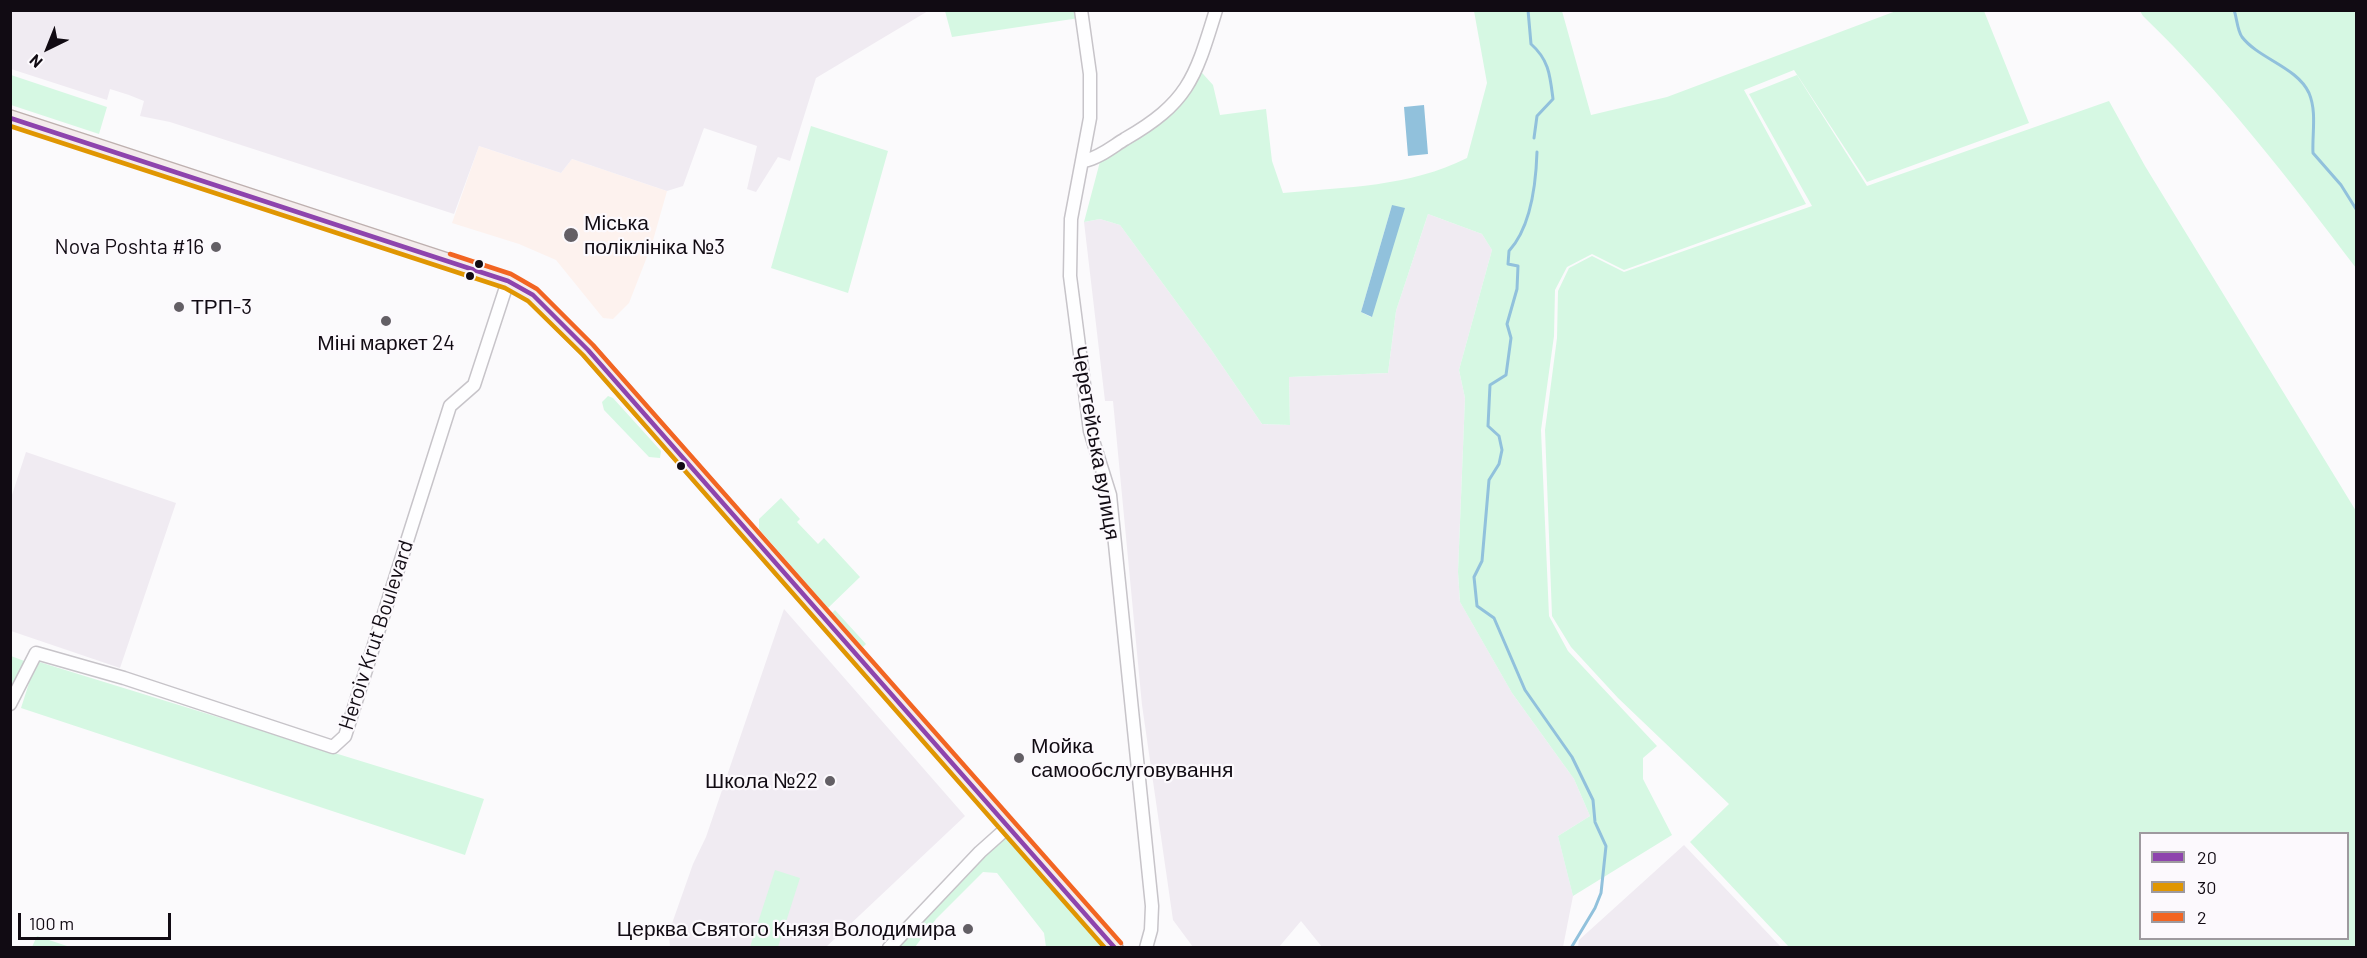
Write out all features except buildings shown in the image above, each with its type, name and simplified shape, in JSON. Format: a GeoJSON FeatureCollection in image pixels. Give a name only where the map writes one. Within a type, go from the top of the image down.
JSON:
{"type":"FeatureCollection","features":[{"type":"Feature","properties":{"kind":"main road"},"geometry":{"type":"LineString","coordinates":[[10,118],[508,281],[533,295],[588,350],[1116,948]]}},
{"type":"Feature","properties":{"kind":"street","name":"Черетейська вулиця"},"geometry":{"type":"LineString","coordinates":[[1081,10],[1090,74],[1090,118],[1070,229],[1070,276],[1085,402],[1093,442],[1108,488],[1119,576],[1152,906],[1146,948]]}},
{"type":"Feature","properties":{"kind":"street"},"geometry":{"type":"LineString","coordinates":[[1084,161],[1130,137],[1172,108],[1196,69],[1216,10]]}},
{"type":"Feature","properties":{"kind":"street","name":"Heroiv Krut Boulevard"},"geometry":{"type":"LineString","coordinates":[[10,704],[36,653],[124,678],[333,747],[345,736],[450,406],[474,385],[508,281]]}},
{"type":"Feature","properties":{"kind":"street"},"geometry":{"type":"LineString","coordinates":[[889,948],[980,852],[1008,827]]}},
{"type":"Feature","properties":{"kind":"shaded area"},"geometry":{"type":"Polygon","coordinates":[[[11,10],[928,11],[816,78],[790,161],[778,157],[756,192],[747,189],[757,146],[704,128],[683,186],[667,191],[572,159],[561,173],[479,146],[454,214],[170,122],[140,116],[144,101],[129,95],[110,89],[107,100],[11,69],[11,10]]]}},
{"type":"Feature","properties":{"kind":"shaded area","name":"Міська поліклініка №3"},"geometry":{"type":"Polygon","coordinates":[[[479,146],[561,173],[572,159],[667,191],[652,244],[629,303],[613,319],[603,318],[556,260],[519,244],[452,223],[479,146]]]}},
{"type":"Feature","properties":{"kind":"shaded area"},"geometry":{"type":"Polygon","coordinates":[[[1428,214],[1482,234],[1492,250],[1459,370],[1465,398],[1458,572],[1460,602],[1512,693],[1574,779],[1590,816],[1558,836],[1573,896],[1563,947],[1322,947],[1301,921],[1279,947],[1193,947],[1173,920],[1142,705],[1113,401],[1105,401],[1084,222],[1100,219],[1120,225],[1210,348],[1262,424],[1290,425],[1289,377],[1388,373],[1396,311],[1428,214]]]}},
{"type":"Feature","properties":{"kind":"shaded area"},"geometry":{"type":"Polygon","coordinates":[[[26,452],[176,503],[120,668],[11,631],[11,498],[26,452]]]}},
{"type":"Feature","properties":{"kind":"shaded area","name":"Школа №22"},"geometry":{"type":"Polygon","coordinates":[[[784,609],[965,816],[826,947],[670,947],[669,932],[693,864],[706,837],[784,609]]]}},
{"type":"Feature","properties":{"kind":"shaded area"},"geometry":{"type":"Polygon","coordinates":[[[1684,845],[1781,947],[1578,947],[1579,940],[1684,845]]]}},
{"type":"Feature","properties":{"kind":"green space"},"geometry":{"type":"Polygon","coordinates":[[[1085,10],[1086,17],[952,37],[945,11],[1085,10]]]}},
{"type":"Feature","properties":{"kind":"green space"},"geometry":{"type":"Polygon","coordinates":[[[1474,11],[1562,11],[1591,115],[1667,97],[1896,11],[1984,11],[2029,123],[1867,182],[1794,70],[1744,90],[1806,204],[1624,270],[1592,254],[1567,267],[1555,290],[1554,336],[1541,430],[1549,616],[1568,651],[1657,746],[1643,758],[1643,779],[1672,835],[1573,896],[1558,836],[1590,816],[1574,779],[1512,693],[1460,602],[1458,572],[1465,398],[1459,370],[1492,250],[1482,234],[1428,214],[1396,311],[1388,373],[1289,377],[1290,425],[1262,424],[1210,348],[1120,225],[1100,219],[1084,222],[1102,154],[1163,116],[1195,65],[1213,85],[1220,115],[1266,109],[1272,161],[1283,193],[1400,180],[1445,168],[1467,158],[1487,83],[1474,11]],[[1392,205],[1361,312],[1372,316],[1392,205]]]}},
{"type":"Feature","properties":{"kind":"green space"},"geometry":{"type":"Polygon","coordinates":[[[2140,11],[2356,11],[2356,268],[2228,106],[2140,11]]]}},
{"type":"Feature","properties":{"kind":"green space"},"geometry":{"type":"Polygon","coordinates":[[[11,75],[107,107],[99,134],[11,105],[11,75]]]}},
{"type":"Feature","properties":{"kind":"green space"},"geometry":{"type":"Polygon","coordinates":[[[1797,75],[1867,186],[2109,101],[2145,166],[2356,511],[2356,947],[1789,947],[1690,842],[1729,804],[1618,698],[1571,647],[1552,616],[1545,430],[1557,338],[1558,291],[1569,268],[1592,256],[1624,272],[1812,206],[1749,94],[1797,75]]]}},
{"type":"Feature","properties":{"kind":"green space"},"geometry":{"type":"Polygon","coordinates":[[[811,126],[888,151],[848,293],[771,268],[811,126]]]}},
{"type":"Feature","properties":{"kind":"green space"},"geometry":{"type":"Polygon","coordinates":[[[608,396],[613,398],[661,451],[660,458],[649,457],[604,410],[602,402],[608,396]]]}},
{"type":"Feature","properties":{"kind":"green space"},"geometry":{"type":"Polygon","coordinates":[[[781,498],[800,519],[797,522],[818,544],[824,538],[860,577],[828,608],[759,529],[759,519],[781,498]]]}},
{"type":"Feature","properties":{"kind":"green space"},"geometry":{"type":"Polygon","coordinates":[[[835,610],[866,644],[863,647],[832,613],[835,610]]]}},
{"type":"Feature","properties":{"kind":"green space"},"geometry":{"type":"Polygon","coordinates":[[[11,656],[27,662],[11,712],[11,656]]]}},
{"type":"Feature","properties":{"kind":"green space"},"geometry":{"type":"Polygon","coordinates":[[[36,661],[484,799],[465,855],[21,708],[36,661]]]}},
{"type":"Feature","properties":{"kind":"green space"},"geometry":{"type":"Polygon","coordinates":[[[1008,828],[1115,947],[1046,947],[1044,933],[997,873],[983,872],[936,919],[915,947],[890,948],[1008,828]]]}},
{"type":"Feature","properties":{"kind":"green space"},"geometry":{"type":"Polygon","coordinates":[[[775,870],[800,878],[778,947],[750,947],[775,870]]]}},
{"type":"Feature","properties":{"kind":"green space"},"geometry":{"type":"Polygon","coordinates":[[[37,936],[70,947],[32,947],[37,936]]]}},
{"type":"Feature","properties":{"kind":"water"},"geometry":{"type":"Polygon","coordinates":[[[1424,105],[1428,154],[1408,156],[1404,107],[1424,105]]]}},
{"type":"Feature","properties":{"kind":"water"},"geometry":{"type":"Polygon","coordinates":[[[1392,205],[1405,208],[1372,317],[1361,312],[1392,205]]]}},
{"type":"Feature","properties":{"kind":"waterway"},"geometry":{"type":"LineString","coordinates":[[1528,10],[1531,44],[1545,62],[1553,99],[1537,116],[1534,138]]}},
{"type":"Feature","properties":{"kind":"waterway"},"geometry":{"type":"LineString","coordinates":[[2234,10],[2239,31],[2249,45],[2296,76],[2309,93],[2314,115],[2313,153],[2341,185],[2356,209]]}},
{"type":"Feature","properties":{"kind":"waterway"},"geometry":{"type":"LineString","coordinates":[[1537,152],[1531,204],[1523,230],[1509,251],[1508,264],[1518,266],[1517,289],[1507,324],[1511,338],[1506,375],[1490,385],[1488,426],[1499,436],[1502,450],[1499,464],[1489,480],[1482,561],[1474,577],[1477,606],[1494,618],[1525,690],[1572,757],[1593,800],[1595,822],[1606,846],[1601,893],[1595,908],[1571,948]]}},
{"type":"Feature","properties":{"kind":"transit line","name":"20"},"geometry":{"type":"LineString","coordinates":[[10,118],[508,281],[533,295],[588,350],[1115,948]]}},
{"type":"Feature","properties":{"kind":"transit line","name":"30"},"geometry":{"type":"LineString","coordinates":[[10,126],[505,288],[528,301],[583,355],[1105,948]]}},
{"type":"Feature","properties":{"kind":"transit line","name":"2"},"geometry":{"type":"LineString","coordinates":[[450,254],[511,274],[537,289],[593,345],[1121,943]]}},
{"type":"Feature","properties":{"kind":"place","name":"Міська поліклініка №3"},"geometry":{"type":"Point","coordinates":[571,235]}},
{"type":"Feature","properties":{"kind":"place","name":"Nova Poshta #16"},"geometry":{"type":"Point","coordinates":[216,247]}},
{"type":"Feature","properties":{"kind":"place","name":"ТРП-3"},"geometry":{"type":"Point","coordinates":[179,307]}},
{"type":"Feature","properties":{"kind":"place","name":"Міні маркет 24"},"geometry":{"type":"Point","coordinates":[386,321]}},
{"type":"Feature","properties":{"kind":"place","name":"Мойка самообслуговування"},"geometry":{"type":"Point","coordinates":[1019,758]}},
{"type":"Feature","properties":{"kind":"place","name":"Школа №22"},"geometry":{"type":"Point","coordinates":[830,781]}},
{"type":"Feature","properties":{"kind":"place","name":"Церква Святого Князя Володимира"},"geometry":{"type":"Point","coordinates":[968,929]}}]}
